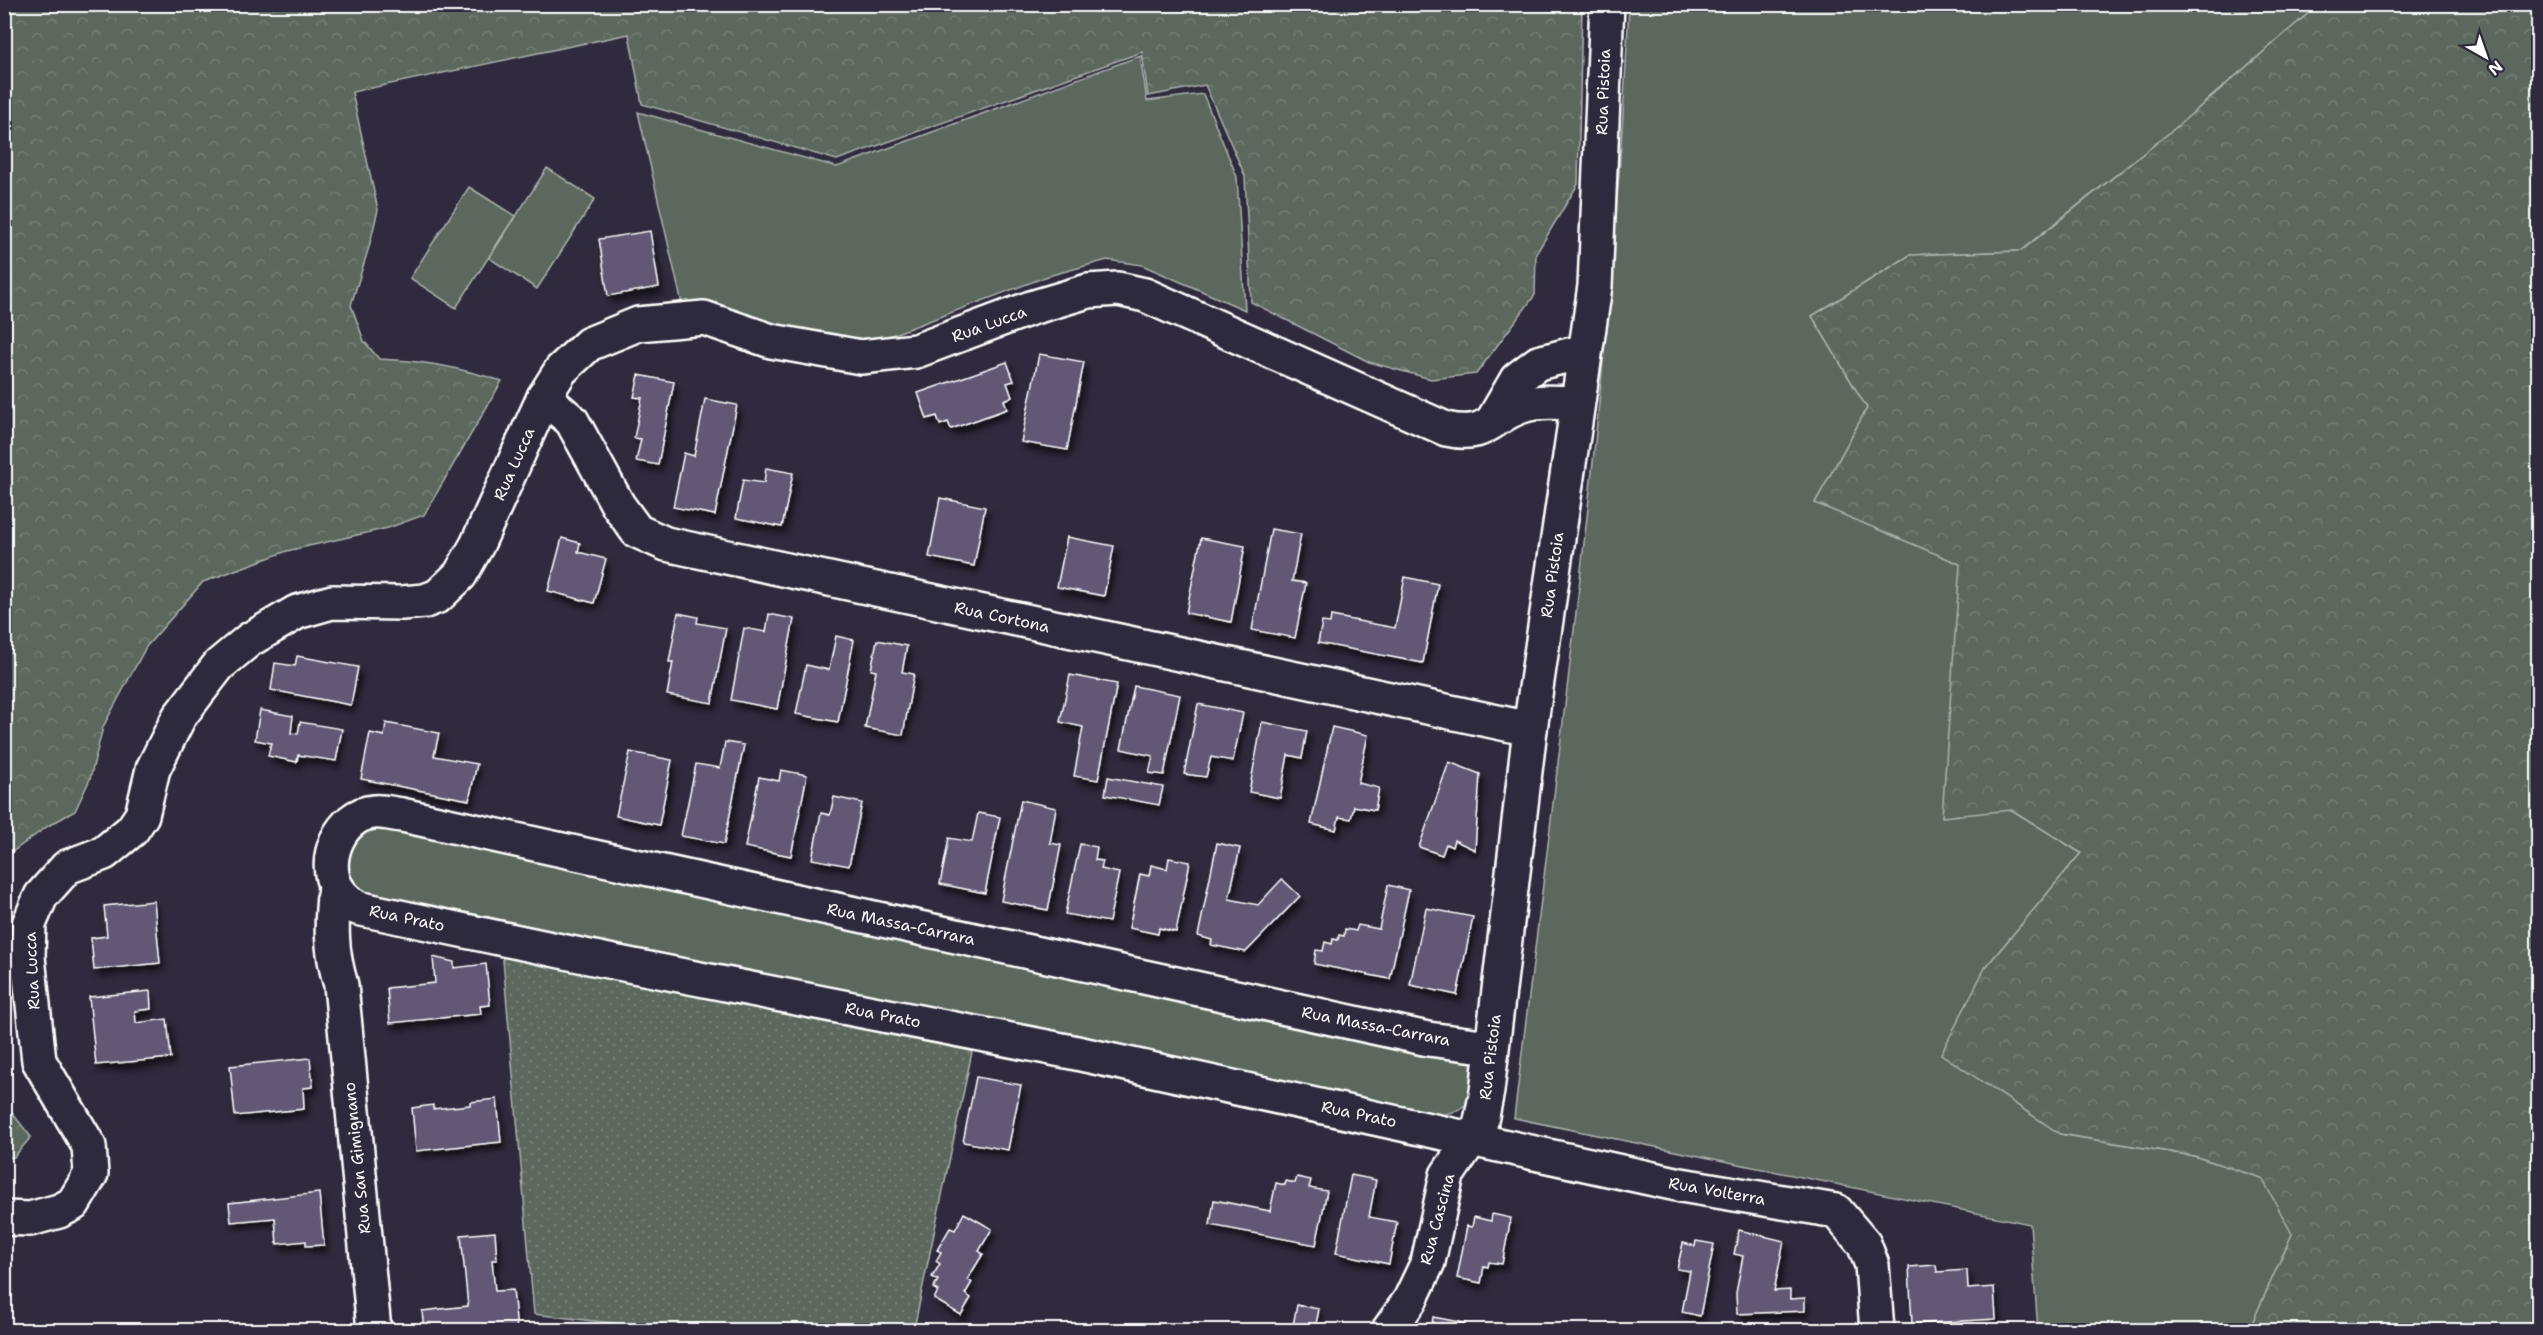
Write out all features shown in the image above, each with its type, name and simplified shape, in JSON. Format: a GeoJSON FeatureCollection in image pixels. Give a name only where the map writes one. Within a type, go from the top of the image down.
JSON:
{"type":"FeatureCollection","features":[{"type":"Feature","properties":{"kind":"street","name":"Rua Pistoia"},"geometry":{"type":"LineString","coordinates":[[1470,1140],[1480,1126],[1487,1091],[1530,729],[1595,286],[1607,4]]}},
{"type":"Feature","properties":{"kind":"street","name":"Rua Lucca"},"geometry":{"type":"LineString","coordinates":[[4,1218],[30,1219],[59,1211],[73,1204],[91,1174],[89,1146],[39,1061],[28,957],[29,924],[41,896],[67,867],[104,853],[132,830],[142,815],[153,769],[179,717],[219,665],[249,640],[297,612],[332,602],[425,601],[438,596],[460,575],[477,545],[544,397],[561,370],[589,344],[638,324],[704,318],[771,341],[861,357],[916,351],[1031,308],[1105,288],[1144,295],[1436,426],[1471,433],[1525,405],[1538,402],[1577,403]]}},
{"type":"Feature","properties":{"kind":"street"},"geometry":{"type":"LineString","coordinates":[[1491,423],[1516,379],[1538,363],[1585,351]]}},
{"type":"Feature","properties":{"kind":"street","name":"Rua Cortona"},"geometry":{"type":"LineString","coordinates":[[544,397],[572,421],[618,505],[637,531],[666,544],[1530,729]]}},
{"type":"Feature","properties":{"kind":"street","name":"Rua Massa-Carrara"},"geometry":{"type":"LineString","coordinates":[[333,871],[337,839],[355,818],[372,812],[402,814],[1417,1036],[1491,1047]]}},
{"type":"Feature","properties":{"kind":"street","name":"Rua Prato"},"geometry":{"type":"LineString","coordinates":[[333,871],[344,899],[357,908],[608,962],[1072,1052],[1470,1140]]}},
{"type":"Feature","properties":{"kind":"street","name":"Rua San Gimignano"},"geometry":{"type":"LineString","coordinates":[[333,871],[330,934],[341,985],[374,1330]]}},
{"type":"Feature","properties":{"kind":"street","name":"Rua San Gimignano"},"geometry":{"type":"LineString","coordinates":[[341,985],[350,947],[359,929],[375,912]]}},
{"type":"Feature","properties":{"kind":"street","name":"Rua Cascina"},"geometry":{"type":"LineString","coordinates":[[1389,1330],[1410,1300],[1428,1262],[1447,1175],[1470,1140]]}},
{"type":"Feature","properties":{"kind":"street","name":"Rua Volterra"},"geometry":{"type":"LineString","coordinates":[[1470,1140],[1543,1153],[1681,1185],[1836,1211],[1864,1244],[1872,1265],[1877,1330]]}},
{"type":"Feature","properties":{"kind":"green space"},"geometry":{"type":"Polygon","coordinates":[[[5,4],[1582,5],[1578,184],[1536,254],[1535,295],[1476,374],[1431,379],[1369,362],[1251,302],[1245,176],[1205,85],[1148,96],[1142,52],[837,160],[642,104],[629,34],[352,92],[378,210],[351,305],[364,341],[379,359],[441,366],[502,381],[424,515],[388,528],[287,551],[203,582],[146,647],[103,727],[90,779],[75,811],[48,826],[5,857],[5,4]]]}},
{"type":"Feature","properties":{"kind":"green space"},"geometry":{"type":"Polygon","coordinates":[[[1629,5],[2318,5],[2173,130],[2020,251],[1910,255],[1812,316],[1867,408],[1815,503],[1960,563],[2012,810],[2081,853],[1985,968],[2060,1134],[2194,1156],[2262,1178],[2293,1234],[2249,1330],[2038,1330],[2030,1224],[1514,1118],[1566,701],[1597,423],[1621,144],[1629,5]]]}},
{"type":"Feature","properties":{"kind":"green space"},"geometry":{"type":"Polygon","coordinates":[[[2318,5],[2538,5],[2538,1330],[2249,1330],[2292,1234],[2262,1178],[2194,1156],[2060,1134],[1941,1054],[1985,968],[2081,853],[2012,810],[1942,817],[1960,564],[1815,503],[1867,408],[1812,316],[1910,255],[2021,251],[2173,130],[2318,5]]]}},
{"type":"Feature","properties":{"kind":"green space"},"geometry":{"type":"Polygon","coordinates":[[[1140,56],[1147,101],[1203,94],[1237,177],[1245,310],[1142,265],[1107,260],[1048,276],[889,336],[860,339],[801,332],[682,304],[638,112],[837,167],[1140,56]]]}},
{"type":"Feature","properties":{"kind":"green space"},"geometry":{"type":"Polygon","coordinates":[[[547,168],[595,199],[537,289],[489,258],[547,168]]]}},
{"type":"Feature","properties":{"kind":"green space"},"geometry":{"type":"Polygon","coordinates":[[[469,187],[515,216],[456,308],[410,278],[469,187]]]}},
{"type":"Feature","properties":{"kind":"green space"},"geometry":{"type":"Polygon","coordinates":[[[379,826],[1470,1060],[1478,1073],[1468,1102],[1459,1110],[1442,1115],[362,891],[348,870],[348,857],[357,833],[379,826]]]}},
{"type":"Feature","properties":{"kind":"green space"},"geometry":{"type":"Polygon","coordinates":[[[502,949],[973,1047],[915,1324],[671,1330],[534,1314],[502,949]]]}},
{"type":"Feature","properties":{"kind":"green space"},"geometry":{"type":"Polygon","coordinates":[[[4,1096],[6,1105],[31,1137],[14,1157],[5,1158],[4,1096]]]}},
{"type":"Feature","properties":{"kind":"building"},"geometry":{"type":"Polygon","coordinates":[[[650,231],[659,287],[608,296],[599,239],[650,231]]]}},
{"type":"Feature","properties":{"kind":"building"},"geometry":{"type":"Polygon","coordinates":[[[2538,343],[2538,361],[2530,350],[2538,343]]]}},
{"type":"Feature","properties":{"kind":"building"},"geometry":{"type":"Polygon","coordinates":[[[1039,354],[1084,362],[1067,450],[1021,442],[1039,354]]]}},
{"type":"Feature","properties":{"kind":"building"},"geometry":{"type":"Polygon","coordinates":[[[1007,362],[1014,381],[1007,383],[1012,397],[1004,400],[1007,409],[951,429],[948,422],[940,425],[937,416],[927,419],[918,393],[1007,362]]]}},
{"type":"Feature","properties":{"kind":"building"},"geometry":{"type":"Polygon","coordinates":[[[639,375],[674,382],[658,465],[636,461],[641,439],[634,438],[642,398],[634,397],[639,375]]]}},
{"type":"Feature","properties":{"kind":"building"},"geometry":{"type":"Polygon","coordinates":[[[705,399],[737,405],[715,515],[673,507],[684,453],[694,456],[705,399]]]}},
{"type":"Feature","properties":{"kind":"building"},"geometry":{"type":"Polygon","coordinates":[[[766,468],[793,473],[782,527],[736,518],[743,480],[764,483],[766,468]]]}},
{"type":"Feature","properties":{"kind":"building"},"geometry":{"type":"Polygon","coordinates":[[[940,498],[985,507],[974,566],[929,557],[940,498]]]}},
{"type":"Feature","properties":{"kind":"building"},"geometry":{"type":"Polygon","coordinates":[[[1271,529],[1301,534],[1292,581],[1306,583],[1295,638],[1252,630],[1271,529]]]}},
{"type":"Feature","properties":{"kind":"building"},"geometry":{"type":"Polygon","coordinates":[[[1067,537],[1114,546],[1104,596],[1057,587],[1067,537]]]}},
{"type":"Feature","properties":{"kind":"building"},"geometry":{"type":"Polygon","coordinates":[[[562,538],[580,543],[578,552],[606,559],[594,603],[548,591],[562,538]]]}},
{"type":"Feature","properties":{"kind":"building"},"geometry":{"type":"Polygon","coordinates":[[[1201,538],[1245,546],[1231,622],[1186,613],[1201,538]]]}},
{"type":"Feature","properties":{"kind":"building"},"geometry":{"type":"Polygon","coordinates":[[[1405,577],[1438,584],[1423,663],[1318,643],[1322,622],[1330,623],[1331,616],[1395,628],[1405,577]]]}},
{"type":"Feature","properties":{"kind":"building"},"geometry":{"type":"Polygon","coordinates":[[[678,613],[698,617],[697,623],[726,628],[712,703],[667,695],[673,662],[669,662],[678,613]]]}},
{"type":"Feature","properties":{"kind":"building"},"geometry":{"type":"Polygon","coordinates":[[[769,614],[794,619],[777,709],[731,700],[744,628],[766,632],[769,614]]]}},
{"type":"Feature","properties":{"kind":"building"},"geometry":{"type":"Polygon","coordinates":[[[836,636],[854,640],[838,722],[796,714],[806,665],[829,670],[836,636]]]}},
{"type":"Feature","properties":{"kind":"building"},"geometry":{"type":"Polygon","coordinates":[[[877,640],[907,646],[902,672],[914,674],[903,735],[865,728],[876,671],[871,670],[877,640]]]}},
{"type":"Feature","properties":{"kind":"building"},"geometry":{"type":"Polygon","coordinates":[[[297,656],[358,667],[351,705],[271,690],[275,663],[295,666],[297,656]]]}},
{"type":"Feature","properties":{"kind":"building"},"geometry":{"type":"Polygon","coordinates":[[[1070,675],[1117,684],[1098,780],[1074,776],[1083,727],[1060,722],[1070,675]]]}},
{"type":"Feature","properties":{"kind":"building"},"geometry":{"type":"Polygon","coordinates":[[[1134,686],[1180,695],[1164,775],[1149,773],[1153,756],[1121,749],[1134,686]]]}},
{"type":"Feature","properties":{"kind":"building"},"geometry":{"type":"Polygon","coordinates":[[[1198,704],[1243,713],[1233,761],[1211,757],[1206,777],[1184,774],[1198,704]]]}},
{"type":"Feature","properties":{"kind":"building"},"geometry":{"type":"Polygon","coordinates":[[[260,710],[293,716],[291,733],[298,734],[300,722],[342,729],[336,761],[298,755],[297,762],[268,756],[271,743],[255,740],[260,710]]]}},
{"type":"Feature","properties":{"kind":"building"},"geometry":{"type":"Polygon","coordinates":[[[1262,722],[1307,731],[1302,758],[1288,755],[1280,798],[1249,792],[1262,722]]]}},
{"type":"Feature","properties":{"kind":"building"},"geometry":{"type":"Polygon","coordinates":[[[386,723],[439,733],[434,756],[477,764],[469,800],[361,779],[370,733],[384,736],[386,723]]]}},
{"type":"Feature","properties":{"kind":"building"},"geometry":{"type":"Polygon","coordinates":[[[1332,727],[1368,735],[1358,783],[1379,788],[1375,810],[1354,806],[1351,819],[1339,817],[1336,830],[1311,824],[1332,727]]]}},
{"type":"Feature","properties":{"kind":"building"},"geometry":{"type":"Polygon","coordinates":[[[725,742],[744,745],[724,844],[681,836],[696,764],[720,768],[725,742]]]}},
{"type":"Feature","properties":{"kind":"building"},"geometry":{"type":"Polygon","coordinates":[[[630,752],[672,760],[659,825],[616,816],[630,752]]]}},
{"type":"Feature","properties":{"kind":"building"},"geometry":{"type":"Polygon","coordinates":[[[1449,762],[1480,774],[1475,850],[1454,840],[1452,847],[1446,844],[1442,855],[1419,847],[1449,762]]]}},
{"type":"Feature","properties":{"kind":"building"},"geometry":{"type":"Polygon","coordinates":[[[781,770],[807,775],[791,856],[745,847],[759,777],[779,781],[781,770]]]}},
{"type":"Feature","properties":{"kind":"building"},"geometry":{"type":"Polygon","coordinates":[[[1108,777],[1163,787],[1159,805],[1105,795],[1108,777]]]}},
{"type":"Feature","properties":{"kind":"building"},"geometry":{"type":"Polygon","coordinates":[[[834,797],[862,803],[849,866],[812,859],[821,813],[830,815],[834,797]]]}},
{"type":"Feature","properties":{"kind":"building"},"geometry":{"type":"Polygon","coordinates":[[[1021,800],[1056,808],[1050,843],[1061,845],[1048,910],[1001,901],[1021,800]]]}},
{"type":"Feature","properties":{"kind":"building"},"geometry":{"type":"Polygon","coordinates":[[[978,813],[1000,817],[985,893],[940,884],[949,838],[972,842],[978,813]]]}},
{"type":"Feature","properties":{"kind":"building"},"geometry":{"type":"Polygon","coordinates":[[[1217,843],[1240,848],[1229,899],[1258,905],[1282,879],[1300,896],[1246,952],[1211,945],[1212,940],[1198,936],[1217,843]]]}},
{"type":"Feature","properties":{"kind":"building"},"geometry":{"type":"Polygon","coordinates":[[[1080,844],[1097,847],[1095,860],[1103,861],[1101,869],[1119,873],[1109,922],[1065,914],[1080,844]]]}},
{"type":"Feature","properties":{"kind":"building"},"geometry":{"type":"Polygon","coordinates":[[[1169,858],[1190,862],[1176,932],[1159,928],[1158,934],[1129,928],[1140,874],[1149,876],[1151,865],[1167,869],[1169,858]]]}},
{"type":"Feature","properties":{"kind":"building"},"geometry":{"type":"Polygon","coordinates":[[[1388,885],[1409,890],[1390,979],[1314,964],[1316,950],[1323,951],[1325,942],[1332,944],[1333,939],[1338,940],[1339,935],[1344,936],[1345,929],[1356,931],[1358,925],[1379,929],[1388,885]]]}},
{"type":"Feature","properties":{"kind":"building"},"geometry":{"type":"Polygon","coordinates":[[[154,901],[160,963],[94,970],[91,938],[107,936],[104,906],[154,901]]]}},
{"type":"Feature","properties":{"kind":"building"},"geometry":{"type":"Polygon","coordinates":[[[1426,908],[1473,917],[1457,995],[1410,985],[1426,908]]]}},
{"type":"Feature","properties":{"kind":"building"},"geometry":{"type":"Polygon","coordinates":[[[433,957],[454,962],[454,968],[486,964],[490,1005],[480,1006],[481,1014],[390,1023],[387,988],[435,983],[433,957]]]}},
{"type":"Feature","properties":{"kind":"building"},"geometry":{"type":"Polygon","coordinates":[[[150,991],[151,1009],[135,1011],[136,1023],[167,1019],[171,1058],[96,1065],[89,997],[150,991]]]}},
{"type":"Feature","properties":{"kind":"building"},"geometry":{"type":"Polygon","coordinates":[[[310,1058],[313,1087],[303,1088],[304,1109],[235,1116],[230,1066],[310,1058]]]}},
{"type":"Feature","properties":{"kind":"building"},"geometry":{"type":"Polygon","coordinates":[[[976,1077],[1021,1085],[1008,1150],[963,1142],[976,1077]]]}},
{"type":"Feature","properties":{"kind":"building"},"geometry":{"type":"Polygon","coordinates":[[[497,1099],[501,1142],[416,1151],[412,1108],[433,1105],[433,1109],[497,1099]]]}},
{"type":"Feature","properties":{"kind":"building"},"geometry":{"type":"Polygon","coordinates":[[[1351,1175],[1376,1180],[1369,1217],[1397,1222],[1389,1264],[1336,1253],[1351,1175]]]}},
{"type":"Feature","properties":{"kind":"building"},"geometry":{"type":"Polygon","coordinates":[[[1297,1177],[1311,1180],[1309,1188],[1327,1191],[1316,1245],[1210,1225],[1214,1200],[1270,1211],[1276,1183],[1285,1185],[1286,1181],[1295,1183],[1297,1177]]]}},
{"type":"Feature","properties":{"kind":"building"},"geometry":{"type":"Polygon","coordinates":[[[319,1193],[324,1245],[306,1246],[306,1241],[277,1244],[275,1218],[231,1222],[229,1203],[319,1193]]]}},
{"type":"Feature","properties":{"kind":"building"},"geometry":{"type":"Polygon","coordinates":[[[964,1213],[992,1229],[979,1251],[983,1254],[967,1280],[972,1282],[965,1294],[971,1298],[961,1315],[934,1299],[938,1291],[933,1288],[938,1280],[932,1277],[940,1264],[936,1261],[941,1252],[937,1250],[950,1228],[955,1230],[964,1213]]]}},
{"type":"Feature","properties":{"kind":"building"},"geometry":{"type":"Polygon","coordinates":[[[1492,1214],[1511,1218],[1502,1264],[1489,1262],[1488,1267],[1484,1266],[1481,1283],[1457,1278],[1467,1226],[1472,1227],[1474,1217],[1491,1221],[1492,1214]]]}},
{"type":"Feature","properties":{"kind":"building"},"geometry":{"type":"Polygon","coordinates":[[[1739,1230],[1784,1241],[1774,1291],[1790,1290],[1790,1299],[1805,1298],[1805,1311],[1737,1314],[1736,1293],[1743,1256],[1734,1254],[1739,1230]]]}},
{"type":"Feature","properties":{"kind":"building"},"geometry":{"type":"Polygon","coordinates":[[[495,1232],[497,1260],[492,1260],[495,1291],[513,1290],[517,1330],[424,1330],[422,1311],[468,1306],[461,1235],[495,1232]]]}},
{"type":"Feature","properties":{"kind":"building"},"geometry":{"type":"Polygon","coordinates":[[[1696,1241],[1714,1244],[1700,1316],[1682,1312],[1690,1271],[1677,1269],[1683,1243],[1695,1246],[1696,1241]]]}},
{"type":"Feature","properties":{"kind":"building"},"geometry":{"type":"Polygon","coordinates":[[[1936,1265],[1937,1272],[1967,1270],[1968,1289],[1994,1287],[1996,1319],[1912,1324],[1909,1267],[1936,1265]]]}},
{"type":"Feature","properties":{"kind":"building"},"geometry":{"type":"Polygon","coordinates":[[[1297,1305],[1319,1309],[1315,1330],[1292,1330],[1297,1305]]]}},
{"type":"Feature","properties":{"kind":"building"},"geometry":{"type":"Polygon","coordinates":[[[1433,1317],[1465,1323],[1464,1330],[1431,1330],[1433,1317]]]}},
{"type":"Feature","properties":{"kind":"building"},"geometry":{"type":"Polygon","coordinates":[[[1263,1326],[1284,1330],[1262,1330],[1263,1326]]]}}]}
